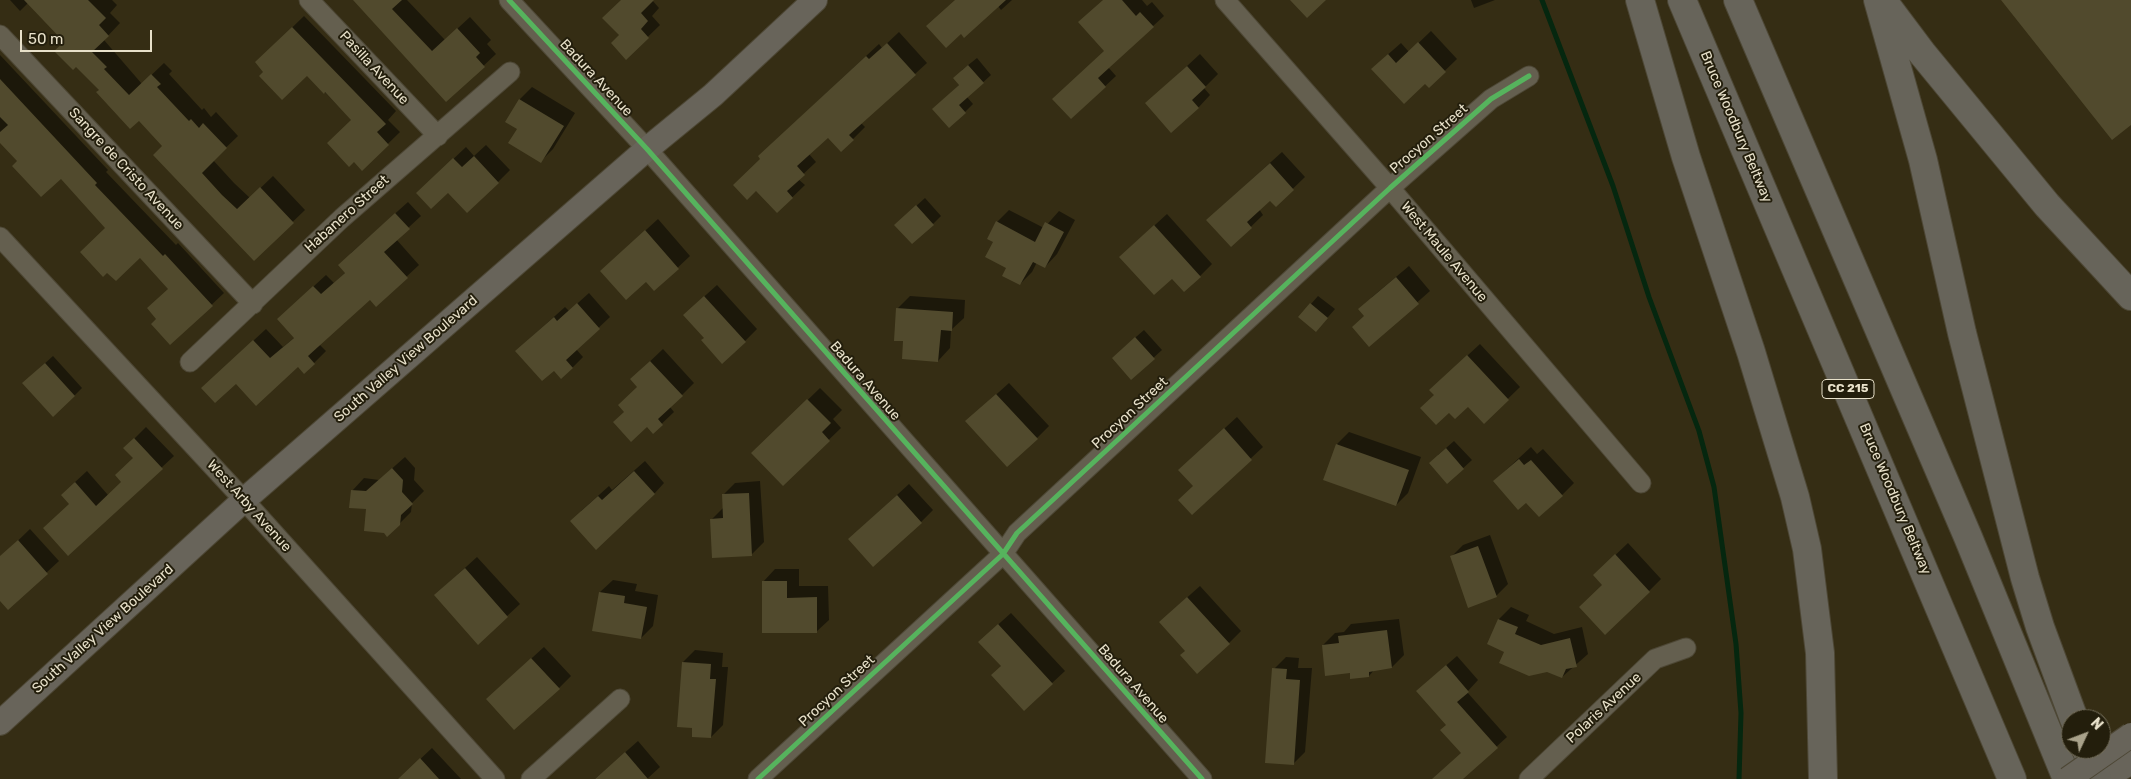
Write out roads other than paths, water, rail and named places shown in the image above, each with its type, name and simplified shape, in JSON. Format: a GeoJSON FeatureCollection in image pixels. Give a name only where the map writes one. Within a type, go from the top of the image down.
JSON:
{"type":"FeatureCollection","features":[{"type":"Feature","properties":{"kind":"highway"},"geometry":{"type":"LineString","coordinates":[[1640,0],[1686,157],[1751,352],[1795,498],[1807,549],[1820,653],[1823,779]]}},
{"type":"Feature","properties":{"kind":"highway","name":"Bruce Woodbury Beltway"},"geometry":{"type":"LineString","coordinates":[[1682,0],[1943,611],[2012,779]]}},
{"type":"Feature","properties":{"kind":"highway"},"geometry":{"type":"LineString","coordinates":[[1738,0],[1968,537],[2067,779]]}},
{"type":"Feature","properties":{"kind":"highway"},"geometry":{"type":"LineString","coordinates":[[1880,0],[2047,205],[2131,296]]}},
{"type":"Feature","properties":{"kind":"highway"},"geometry":{"type":"LineString","coordinates":[[1880,0],[1923,160],[1962,333],[2025,578],[2040,627],[2070,709]]}},
{"type":"Feature","properties":{"kind":"highway"},"geometry":{"type":"LineString","coordinates":[[1922,53],[2033,164],[2131,269]]}},
{"type":"Feature","properties":{"kind":"highway"},"geometry":{"type":"LineString","coordinates":[[2090,759],[2097,779]]}},
{"type":"Feature","properties":{"kind":"main road","name":"South Valley View Boulevard"},"geometry":{"type":"LineString","coordinates":[[0,723],[244,500],[647,149],[713,95],[815,0]]}},
{"type":"Feature","properties":{"kind":"main road"},"geometry":{"type":"LineString","coordinates":[[2067,779],[2131,735]]}},
{"type":"Feature","properties":{"kind":"main road"},"geometry":{"type":"LineString","coordinates":[[2104,779],[2131,762]]}},
{"type":"Feature","properties":{"kind":"street","name":"Pasilla Avenue"},"geometry":{"type":"LineString","coordinates":[[309,0],[438,136]]}},
{"type":"Feature","properties":{"kind":"street","name":"Badura Avenue"},"geometry":{"type":"LineString","coordinates":[[509,0],[647,149],[1202,779]]}},
{"type":"Feature","properties":{"kind":"street","name":"West Maule Avenue"},"geometry":{"type":"LineString","coordinates":[[1225,0],[1390,188],[1641,483]]}},
{"type":"Feature","properties":{"kind":"street","name":"Sangre de Cristo Avenue"},"geometry":{"type":"LineString","coordinates":[[0,35],[253,304]]}},
{"type":"Feature","properties":{"kind":"street","name":"Habanero Street"},"geometry":{"type":"LineString","coordinates":[[190,362],[253,304],[280,274],[355,206],[510,72]]}},
{"type":"Feature","properties":{"kind":"street","name":"Procyon Street"},"geometry":{"type":"LineString","coordinates":[[758,779],[1003,554],[1018,533],[1390,188],[1491,98],[1529,76]]}},
{"type":"Feature","properties":{"kind":"street","name":"West Arby Avenue"},"geometry":{"type":"LineString","coordinates":[[0,237],[244,500],[495,779]]}},
{"type":"Feature","properties":{"kind":"street","name":"Polaris Avenue"},"geometry":{"type":"LineString","coordinates":[[1529,779],[1656,660],[1686,648]]}},
{"type":"Feature","properties":{"kind":"street"},"geometry":{"type":"LineString","coordinates":[[531,779],[620,699]]}},
{"type":"Feature","properties":{"kind":"waterway"},"geometry":{"type":"LineString","coordinates":[[1542,0],[1613,186],[1649,297],[1699,431],[1714,487],[1736,644],[1741,713],[1739,779]]}}]}
